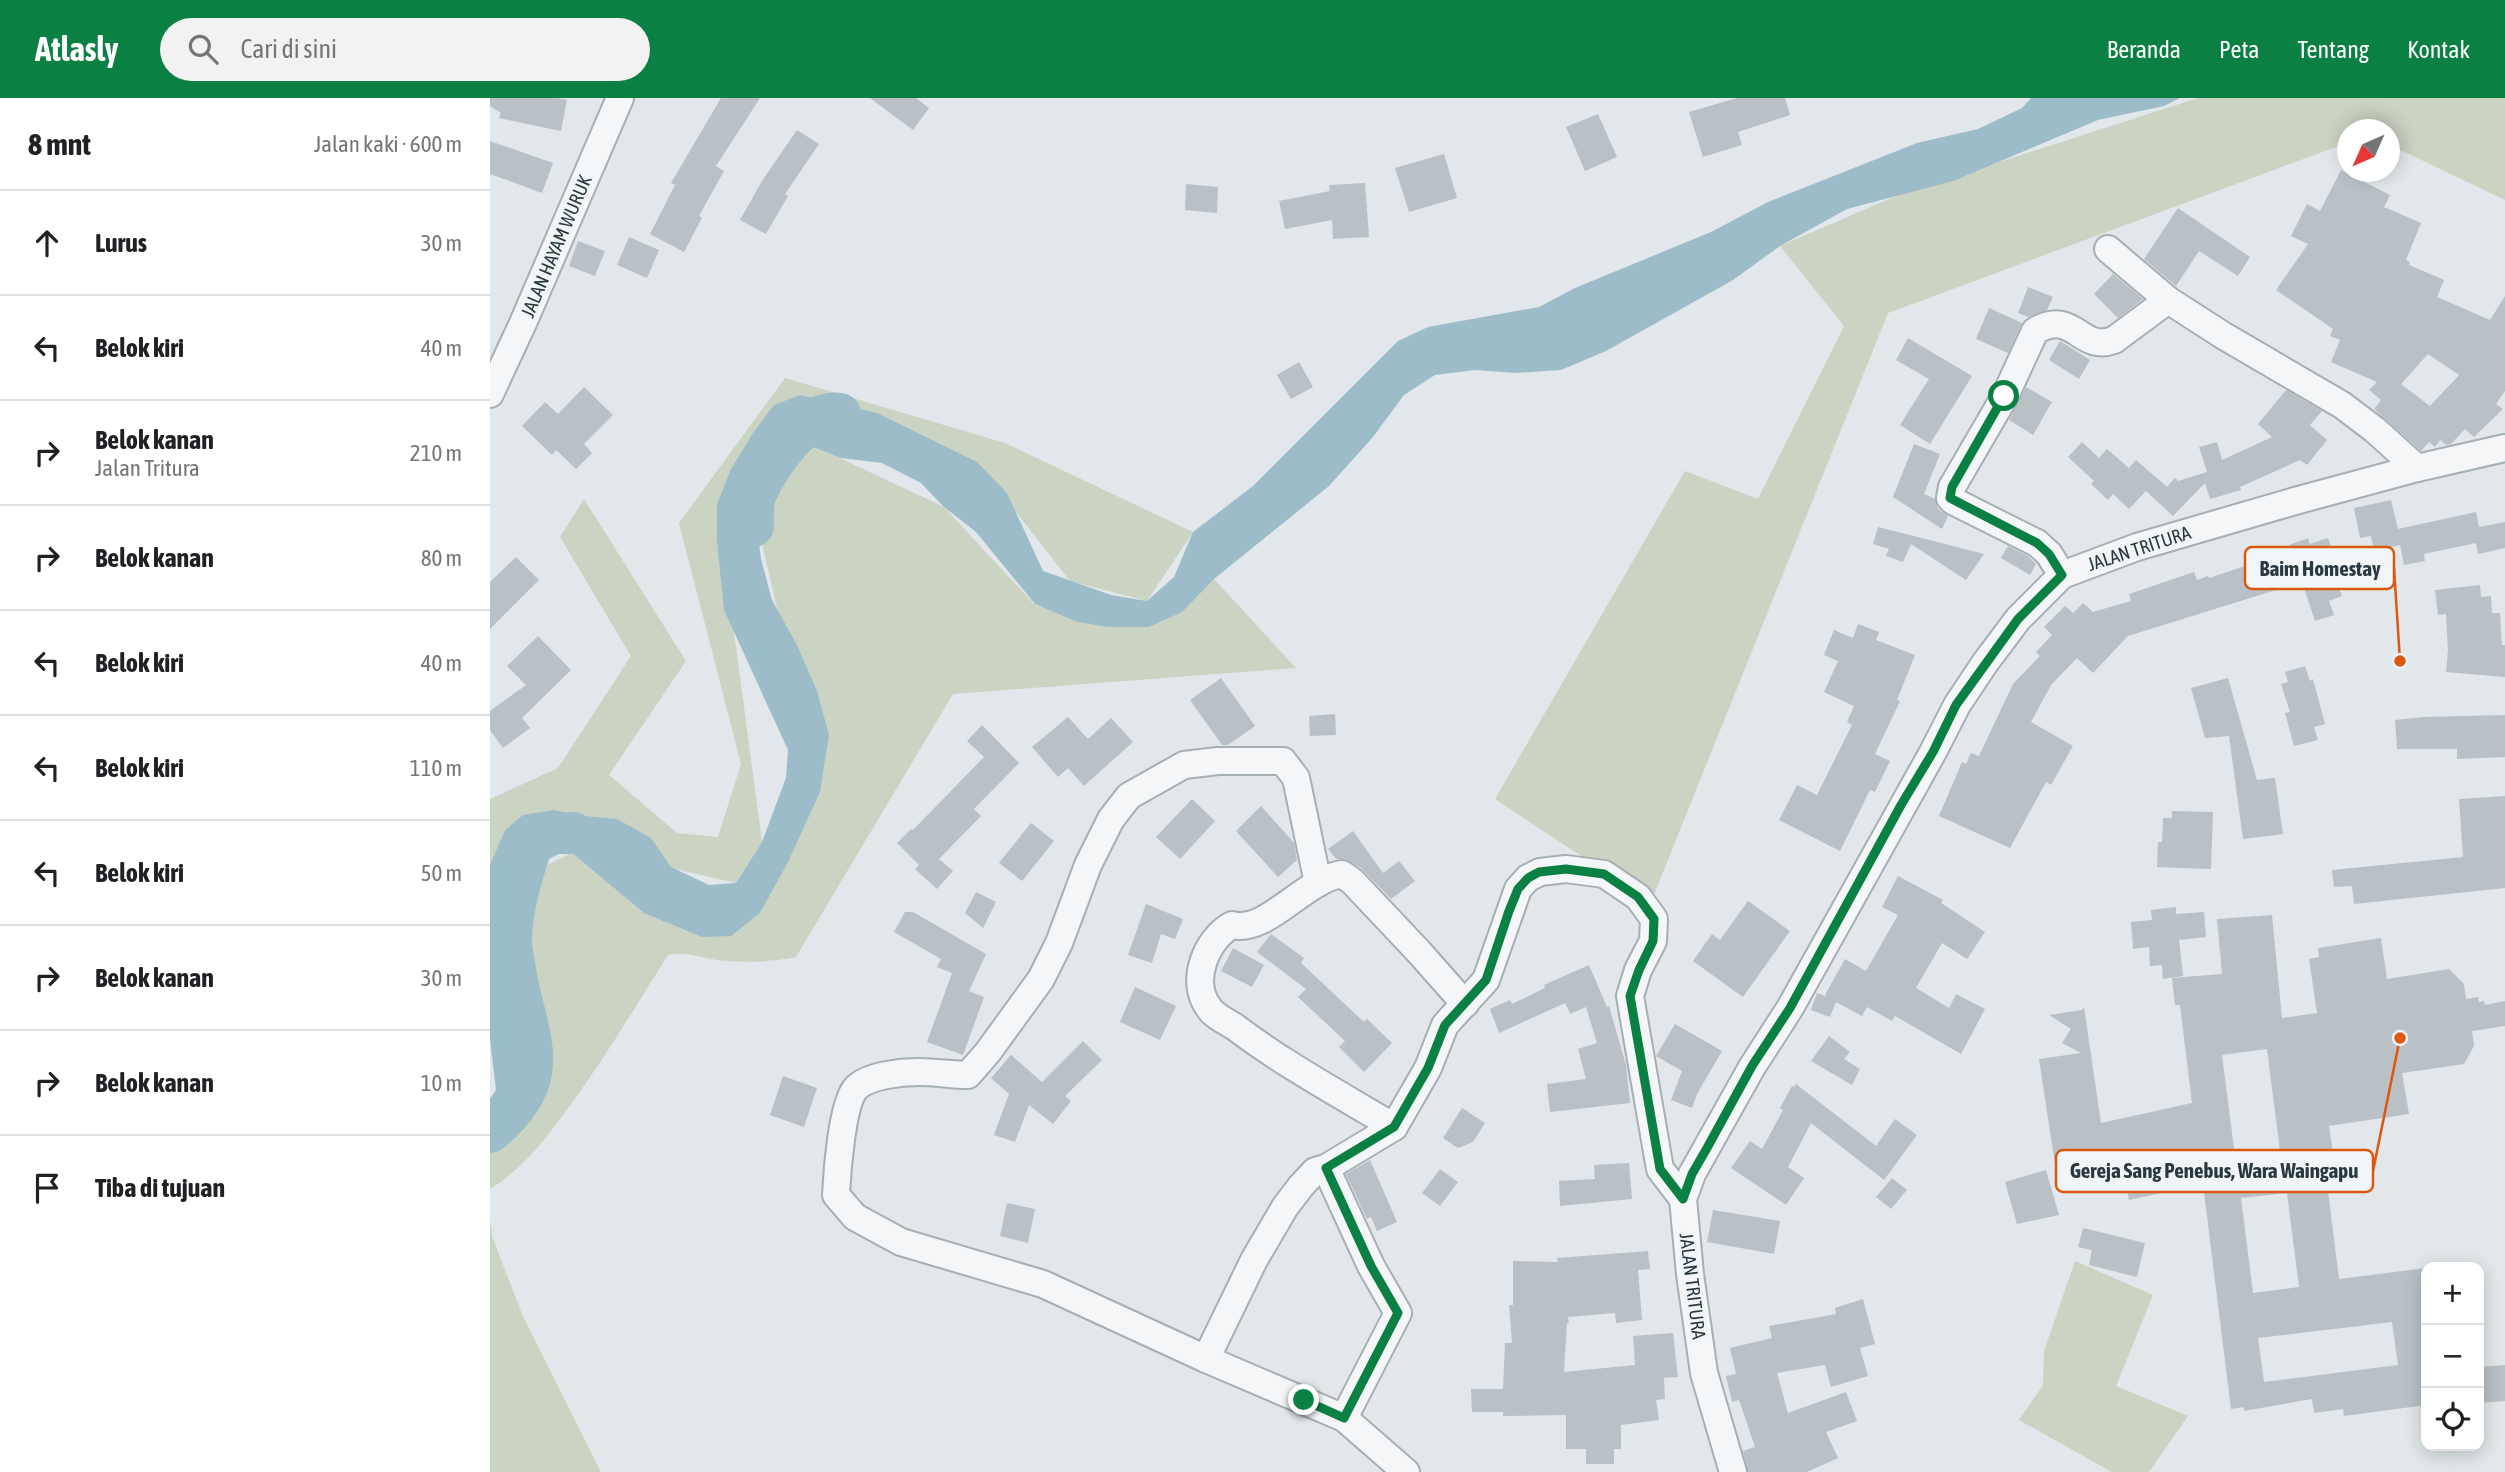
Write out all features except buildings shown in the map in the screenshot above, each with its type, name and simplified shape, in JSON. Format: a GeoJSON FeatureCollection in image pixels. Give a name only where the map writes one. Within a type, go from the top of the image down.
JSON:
{"type":"FeatureCollection","features":[{"type":"Feature","properties":{"kind":"street","name":"JALAN HAYAM WURUK"},"geometry":{"type":"LineString","coordinates":[[490,394],[620,98]]}},
{"type":"Feature","properties":{"kind":"street"},"geometry":{"type":"LineString","coordinates":[[2108,249],[2168,300],[2342,405],[2417,468]]}},
{"type":"Feature","properties":{"kind":"street"},"geometry":{"type":"LineString","coordinates":[[2062,575],[2049,554],[2037,543],[1953,501],[1950,498],[1952,487],[2004,396],[2035,331],[2061,323],[2096,343],[2104,344],[2114,340],[2168,300]]}},
{"type":"Feature","properties":{"kind":"street","name":"JALAN TRITURA"},"geometry":{"type":"LineString","coordinates":[[1732,1472],[1704,1373],[1683,1199],[1692,1174],[1752,1066],[1790,1008],[1933,752],[1956,705],[2018,619],[2062,575],[2137,547],[2417,468],[2505,449]]}},
{"type":"Feature","properties":{"kind":"street"},"geometry":{"type":"LineString","coordinates":[[1318,883],[1297,778],[1283,761],[1231,760],[1184,765],[1129,796],[1111,819],[1088,865],[1059,943],[1041,979],[968,1075],[921,1072],[873,1079],[857,1087],[850,1099],[837,1170],[836,1195],[855,1217],[901,1242],[1065,1293],[1206,1359],[1344,1418],[1406,1472]]}},
{"type":"Feature","properties":{"kind":"street"},"geometry":{"type":"LineString","coordinates":[[1206,1359],[1254,1260],[1285,1207],[1301,1186],[1315,1171],[1326,1168],[1394,1127],[1428,1068],[1445,1025],[1486,980],[1518,889],[1528,878],[1539,872],[1566,869],[1604,874],[1638,897],[1654,919],[1653,941],[1630,996],[1660,1169],[1683,1199]]}},
{"type":"Feature","properties":{"kind":"street"},"geometry":{"type":"LineString","coordinates":[[1394,1127],[1254,1042],[1209,1008],[1200,985],[1203,962],[1222,930],[1232,925],[1242,927],[1262,919],[1332,875],[1342,874],[1352,881],[1465,1004]]}},
{"type":"Feature","properties":{"kind":"street"},"geometry":{"type":"LineString","coordinates":[[1326,1168],[1371,1266],[1398,1313],[1344,1418]]}},
{"type":"Feature","properties":{"kind":"green space"},"geometry":{"type":"Polygon","coordinates":[[[2198,98],[2505,98],[2505,200],[2400,150],[2400,119],[2337,119],[2337,147],[1888,313],[1651,902],[1495,799],[1685,471],[1758,499],[1844,326],[1780,246],[1903,193],[2198,98]]]}},
{"type":"Feature","properties":{"kind":"green space"},"geometry":{"type":"Polygon","coordinates":[[[785,378],[1005,443],[1193,532],[1147,601],[1070,581],[977,462],[800,395],[717,504],[762,842],[736,883],[505,830],[490,894],[490,799],[558,768],[631,656],[560,537],[584,499],[686,661],[609,775],[677,833],[718,837],[741,764],[679,523],[785,378]]]}},
{"type":"Feature","properties":{"kind":"green space"},"geometry":{"type":"Polygon","coordinates":[[[812,445],[944,507],[1035,605],[1108,627],[1214,579],[1296,668],[953,694],[796,957],[747,962],[688,954],[668,955],[599,1064],[555,1125],[515,1171],[490,1189],[490,1138],[516,1120],[513,919],[521,877],[572,853],[644,913],[760,913],[820,792],[756,518],[812,445]]]}},
{"type":"Feature","properties":{"kind":"green space"},"geometry":{"type":"Polygon","coordinates":[[[490,1221],[493,1239],[522,1314],[601,1472],[490,1472],[490,1221]]]}},
{"type":"Feature","properties":{"kind":"green space"},"geometry":{"type":"Polygon","coordinates":[[[2075,1261],[2153,1295],[2116,1386],[2188,1416],[2149,1472],[2112,1472],[2019,1420],[2043,1385],[2044,1351],[2075,1261]]]}},
{"type":"Feature","properties":{"kind":"water"},"geometry":{"type":"Polygon","coordinates":[[[2031,98],[2180,98],[2164,106],[2098,120],[1953,181],[1847,209],[1780,246],[1733,280],[1606,351],[1561,370],[1515,373],[1475,370],[1435,375],[1404,395],[1373,437],[1329,486],[1214,579],[1182,612],[1149,627],[1108,627],[1078,622],[1035,604],[976,532],[944,507],[921,483],[882,463],[841,458],[788,437],[777,447],[756,518],[761,559],[772,600],[797,645],[817,691],[829,735],[820,792],[788,862],[760,913],[731,936],[702,937],[644,913],[572,853],[549,845],[525,857],[513,919],[516,961],[512,1013],[525,1049],[534,1087],[516,1120],[490,1143],[490,1099],[496,1090],[490,1040],[490,865],[505,830],[523,815],[554,810],[617,819],[651,838],[671,867],[709,885],[736,883],[762,842],[786,778],[788,750],[724,610],[717,542],[717,504],[731,469],[774,405],[800,395],[877,413],[977,462],[1007,493],[1043,571],[1111,595],[1147,601],[1174,577],[1193,532],[1253,486],[1398,341],[1428,327],[1539,307],[1575,288],[1711,232],[1768,202],[1917,143],[1978,129],[2022,108],[2031,98]]]}},
{"type":"Feature","properties":{"kind":"waterway"},"geometry":{"type":"LineString","coordinates":[[753,526],[756,493],[779,455],[802,429],[815,420],[827,414],[840,414]]}},
{"type":"Feature","properties":{"kind":"waterway"},"geometry":{"type":"LineString","coordinates":[[490,1132],[511,1112],[524,1093],[531,1075],[530,1038],[511,942],[513,914],[521,878],[532,844],[554,833],[573,833]]}},
{"type":"Feature","properties":{"kind":"place","name":"Baim Homestay"},"geometry":{"type":"Point","coordinates":[2400,661]}},
{"type":"Feature","properties":{"kind":"place","name":"Gereja Sang Penebus, Wara Waingapu"},"geometry":{"type":"Point","coordinates":[2400,1038]}},
{"type":"Feature","properties":{"kind":"route"},"geometry":{"type":"LineString","coordinates":[[1304,1400],[1344,1418],[1398,1313],[1371,1266],[1326,1168],[1394,1127],[1428,1068],[1445,1025],[1486,980],[1518,889],[1528,878],[1539,872],[1566,869],[1604,874],[1638,897],[1654,919],[1653,941],[1630,996],[1660,1169],[1683,1199],[1692,1174],[1752,1066],[1790,1008],[1933,752],[1956,705],[2018,619],[2044,590],[2062,575],[2049,554],[2037,543],[1950,498],[1952,487],[2004,396]]}}]}
